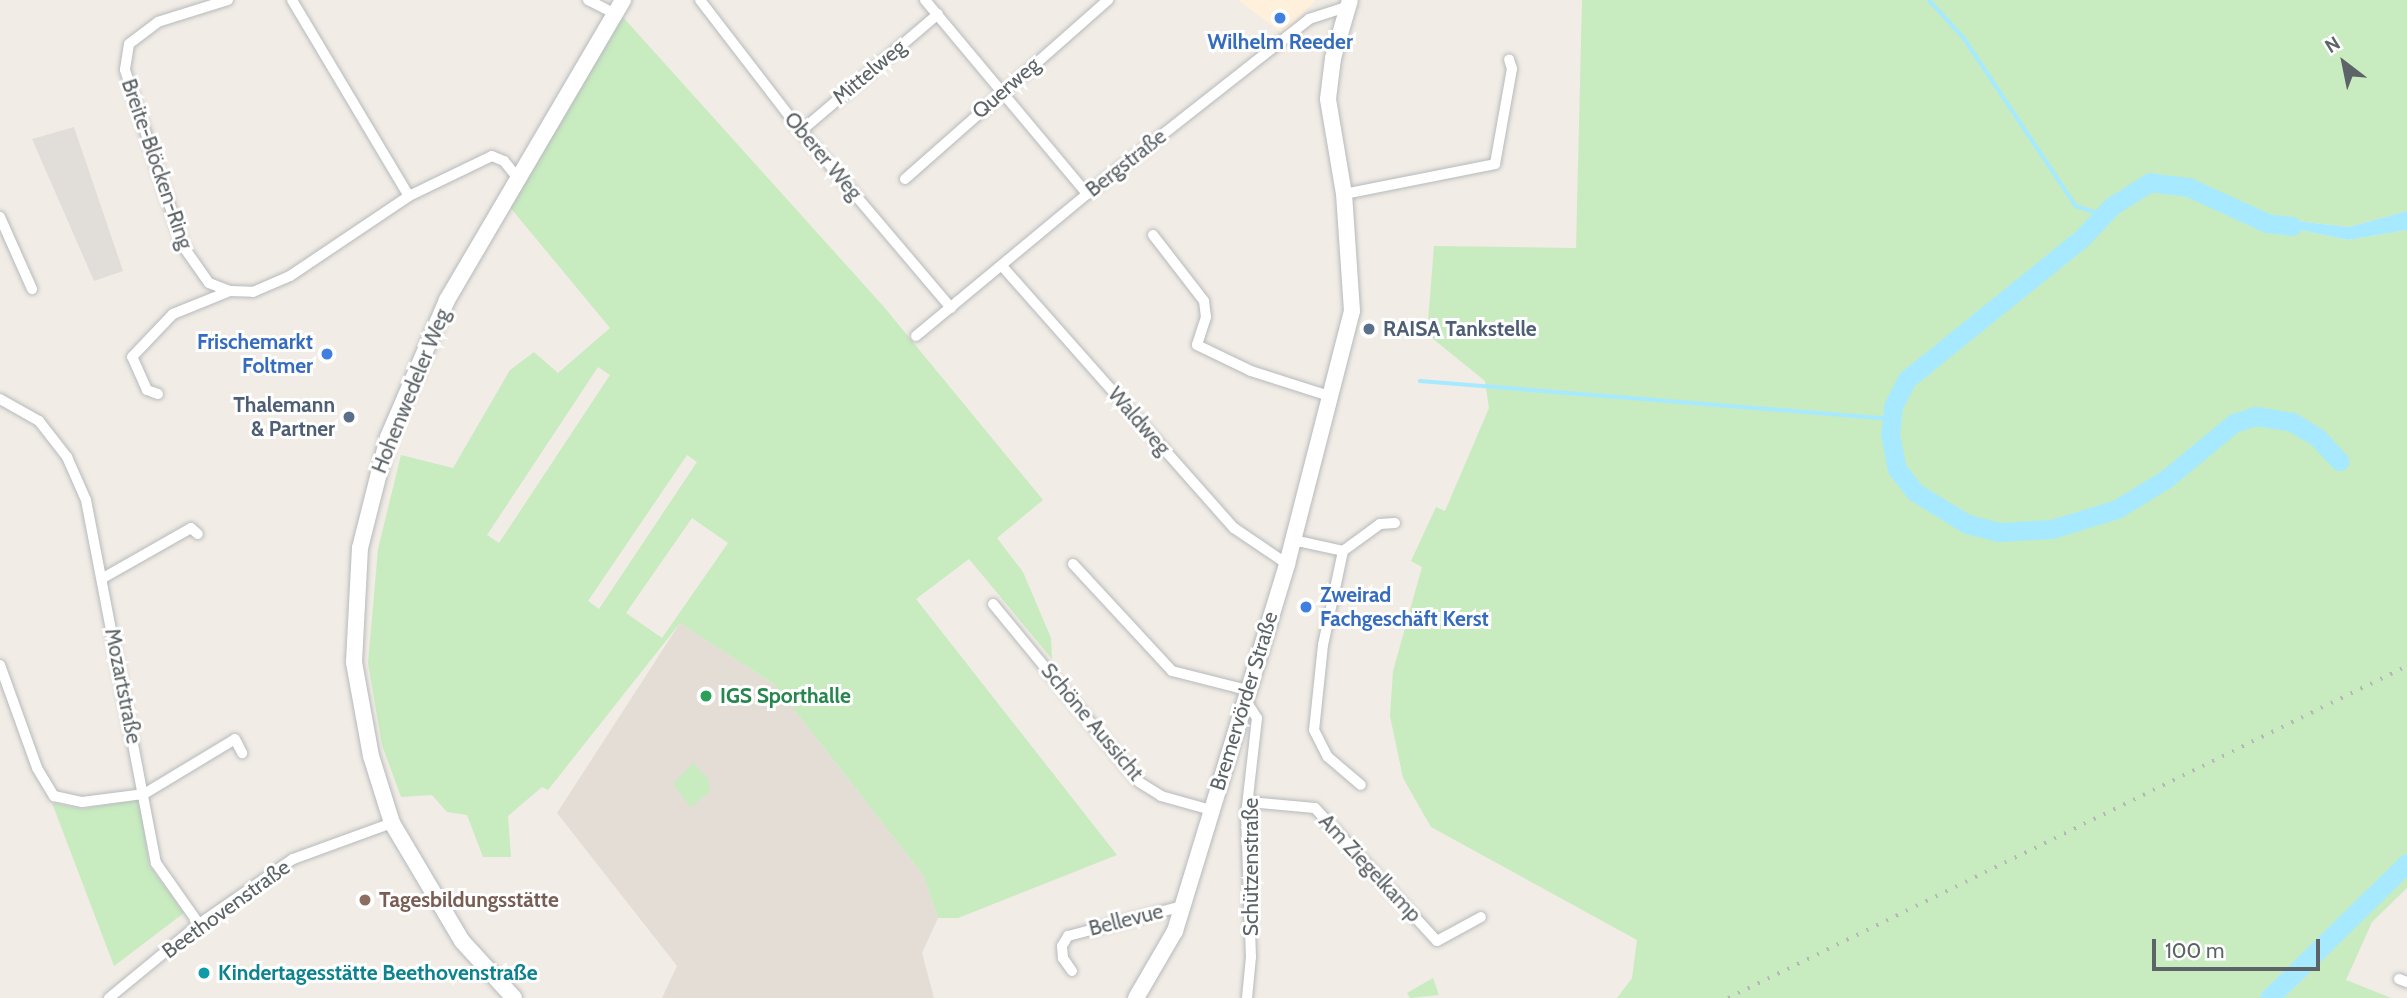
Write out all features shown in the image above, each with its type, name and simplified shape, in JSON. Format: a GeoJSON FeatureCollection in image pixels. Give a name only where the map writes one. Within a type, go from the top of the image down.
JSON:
{"type":"FeatureCollection","features":[{"type":"Feature","properties":{"kind":"street","name":"Breite-Blöcken-Ring"},"geometry":{"type":"LineString","coordinates":[[228,0],[158,22],[129,44],[125,70],[183,246],[209,283],[230,291]]}},
{"type":"Feature","properties":{"kind":"street"},"geometry":{"type":"LineString","coordinates":[[292,0],[409,196]]}},
{"type":"Feature","properties":{"kind":"street"},"geometry":{"type":"LineString","coordinates":[[588,0],[619,7]]}},
{"type":"Feature","properties":{"kind":"street","name":"Oberer Weg"},"geometry":{"type":"LineString","coordinates":[[700,0],[801,131],[951,308]]}},
{"type":"Feature","properties":{"kind":"street"},"geometry":{"type":"LineString","coordinates":[[925,0],[1087,194]]}},
{"type":"Feature","properties":{"kind":"street","name":"Querweg"},"geometry":{"type":"LineString","coordinates":[[905,178],[1103,2]]}},
{"type":"Feature","properties":{"kind":"street","name":"Bremervörder Straße"},"geometry":{"type":"LineString","coordinates":[[1136,998],[1175,932],[1287,564],[1352,311],[1344,194],[1328,99],[1333,58],[1348,3]]}},
{"type":"Feature","properties":{"kind":"street","name":"Bergstraße"},"geometry":{"type":"LineString","coordinates":[[916,337],[1087,194],[1310,19],[1348,3]]}},
{"type":"Feature","properties":{"kind":"street","name":"Hohenwedeler Weg"},"geometry":{"type":"LineString","coordinates":[[514,998],[462,941],[392,823],[371,756],[354,662],[360,548],[388,437],[447,300],[516,176],[619,7]]}},
{"type":"Feature","properties":{"kind":"street","name":"Mittelweg"},"geometry":{"type":"LineString","coordinates":[[801,131],[938,14]]}},
{"type":"Feature","properties":{"kind":"street"},"geometry":{"type":"LineString","coordinates":[[1344,194],[1495,164],[1513,69],[1509,58]]}},
{"type":"Feature","properties":{"kind":"street"},"geometry":{"type":"LineString","coordinates":[[158,394],[147,390],[132,357],[173,314],[230,291],[253,292],[290,276],[409,196],[492,156],[504,161],[516,176]]}},
{"type":"Feature","properties":{"kind":"street"},"geometry":{"type":"LineString","coordinates":[[0,217],[32,289]]}},
{"type":"Feature","properties":{"kind":"street"},"geometry":{"type":"LineString","coordinates":[[1153,236],[1204,301],[1206,317],[1197,345],[1251,371],[1329,396]]}},
{"type":"Feature","properties":{"kind":"street","name":"Waldweg"},"geometry":{"type":"LineString","coordinates":[[1002,266],[1234,528],[1287,564]]}},
{"type":"Feature","properties":{"kind":"street","name":"Mozartstraße"},"geometry":{"type":"LineString","coordinates":[[0,399],[38,421],[67,457],[86,499],[156,863],[199,924]]}},
{"type":"Feature","properties":{"kind":"street"},"geometry":{"type":"LineString","coordinates":[[1362,785],[1328,757],[1314,730],[1323,645],[1343,551],[1380,524],[1395,523]]}},
{"type":"Feature","properties":{"kind":"street"},"geometry":{"type":"LineString","coordinates":[[103,578],[191,528],[198,534]]}},
{"type":"Feature","properties":{"kind":"street"},"geometry":{"type":"LineString","coordinates":[[1293,540],[1343,551]]}},
{"type":"Feature","properties":{"kind":"street"},"geometry":{"type":"LineString","coordinates":[[1073,564],[1172,671],[1246,694]]}},
{"type":"Feature","properties":{"kind":"street","name":"Schöne Aussicht"},"geometry":{"type":"LineString","coordinates":[[993,604],[1139,782],[1161,796],[1211,810]]}},
{"type":"Feature","properties":{"kind":"street"},"geometry":{"type":"LineString","coordinates":[[0,665],[37,768],[54,796],[82,802],[144,794],[235,739],[242,753]]}},
{"type":"Feature","properties":{"kind":"street","name":"Schützenstraße"},"geometry":{"type":"LineString","coordinates":[[1246,694],[1257,718],[1249,802],[1251,957],[1247,998]]}},
{"type":"Feature","properties":{"kind":"street","name":"Am Ziegelkamp"},"geometry":{"type":"LineString","coordinates":[[1249,802],[1315,808],[1437,941],[1481,917]]}},
{"type":"Feature","properties":{"kind":"street","name":"Beethovenstraße"},"geometry":{"type":"LineString","coordinates":[[109,998],[199,924],[293,859],[392,823]]}},
{"type":"Feature","properties":{"kind":"street","name":"Bellevue"},"geometry":{"type":"LineString","coordinates":[[1072,971],[1063,958],[1062,946],[1068,936],[1182,906]]}},
{"type":"Feature","properties":{"kind":"shaded area","name":"Wilhelm Reeder"},"geometry":{"type":"Polygon","coordinates":[[[1238,0],[1316,0],[1283,34],[1238,0]]]}},
{"type":"Feature","properties":{"kind":"shaded area"},"geometry":{"type":"Polygon","coordinates":[[[74,127],[123,271],[94,281],[32,139],[74,127]]]}},
{"type":"Feature","properties":{"kind":"shaded area"},"geometry":{"type":"Polygon","coordinates":[[[680,623],[775,685],[923,875],[938,918],[922,953],[934,998],[662,998],[677,966],[557,813],[680,623]]]}},
{"type":"Feature","properties":{"kind":"green space"},"geometry":{"type":"Polygon","coordinates":[[[1582,0],[2407,0],[2407,211],[2349,227],[2270,218],[2203,193],[2267,223],[2348,240],[2407,230],[2407,888],[2372,922],[2346,980],[2391,998],[1617,998],[1632,978],[1637,940],[1431,827],[1403,778],[1390,716],[1393,671],[1422,567],[1411,561],[1436,507],[1445,511],[1489,408],[1485,381],[1427,334],[1434,246],[1576,248],[1582,0]]]}},
{"type":"Feature","properties":{"kind":"green space"},"geometry":{"type":"Polygon","coordinates":[[[621,15],[884,307],[1043,500],[997,538],[1023,572],[1051,638],[1052,659],[969,559],[916,599],[1117,855],[958,918],[938,918],[923,875],[775,685],[680,623],[548,790],[542,787],[508,816],[511,857],[483,857],[467,815],[447,812],[432,795],[401,797],[382,745],[368,663],[378,549],[401,455],[453,468],[510,370],[534,352],[558,373],[610,328],[509,206],[621,15]],[[598,367],[487,535],[499,543],[610,375],[598,367]],[[687,455],[588,601],[599,609],[697,462],[687,455]],[[692,518],[626,613],[662,638],[728,543],[692,518]]]}},
{"type":"Feature","properties":{"kind":"green space"},"geometry":{"type":"Polygon","coordinates":[[[693,763],[708,778],[710,792],[690,807],[673,784],[693,763]]]}},
{"type":"Feature","properties":{"kind":"green space"},"geometry":{"type":"Polygon","coordinates":[[[140,799],[149,865],[184,913],[114,966],[52,803],[83,809],[140,799]]]}},
{"type":"Feature","properties":{"kind":"green space"},"geometry":{"type":"Polygon","coordinates":[[[1433,978],[1439,995],[1410,998],[1407,993],[1433,978]]]}},
{"type":"Feature","properties":{"kind":"water"},"geometry":{"type":"Polygon","coordinates":[[[2188,187],[2270,218],[2349,227],[2407,211],[2407,230],[2348,240],[2267,223],[2188,187]]]}},
{"type":"Feature","properties":{"kind":"waterway"},"geometry":{"type":"LineString","coordinates":[[1929,0],[1964,38],[2076,206],[2103,215]]}},
{"type":"Feature","properties":{"kind":"waterway"},"geometry":{"type":"LineString","coordinates":[[2292,226],[2267,223],[2188,187],[2150,182],[2112,206],[2082,238],[1907,379],[1893,407],[1890,434],[1897,469],[1915,492],[1967,524],[2000,532],[2052,529],[2117,509],[2166,479],[2234,423],[2255,416],[2292,422],[2317,437],[2339,461]]}},
{"type":"Feature","properties":{"kind":"waterway"},"geometry":{"type":"LineString","coordinates":[[1420,381],[1891,419]]}},
{"type":"Feature","properties":{"kind":"waterway"},"geometry":{"type":"LineString","coordinates":[[2269,998],[2407,863]]}},
{"type":"Feature","properties":{"kind":"railway"},"geometry":{"type":"LineString","coordinates":[[1728,998],[2407,666]]}},
{"type":"Feature","properties":{"kind":"place","name":"Wilhelm Reeder"},"geometry":{"type":"Point","coordinates":[1280,18]}},
{"type":"Feature","properties":{"kind":"place","name":"RAISA Tankstelle"},"geometry":{"type":"Point","coordinates":[1369,329]}},
{"type":"Feature","properties":{"kind":"place","name":"Frischemarkt Foltmer"},"geometry":{"type":"Point","coordinates":[327,354]}},
{"type":"Feature","properties":{"kind":"place","name":"Thalemann & Partner"},"geometry":{"type":"Point","coordinates":[349,417]}},
{"type":"Feature","properties":{"kind":"place","name":"Zweirad Fachgeschäft Kerst"},"geometry":{"type":"Point","coordinates":[1306,607]}},
{"type":"Feature","properties":{"kind":"place","name":"IGS Sporthalle"},"geometry":{"type":"Point","coordinates":[706,696]}},
{"type":"Feature","properties":{"kind":"place","name":"Tagesbildungsstätte"},"geometry":{"type":"Point","coordinates":[365,900]}},
{"type":"Feature","properties":{"kind":"place","name":"Kindertagesstätte Beethovenstraße"},"geometry":{"type":"Point","coordinates":[204,973]}}]}
